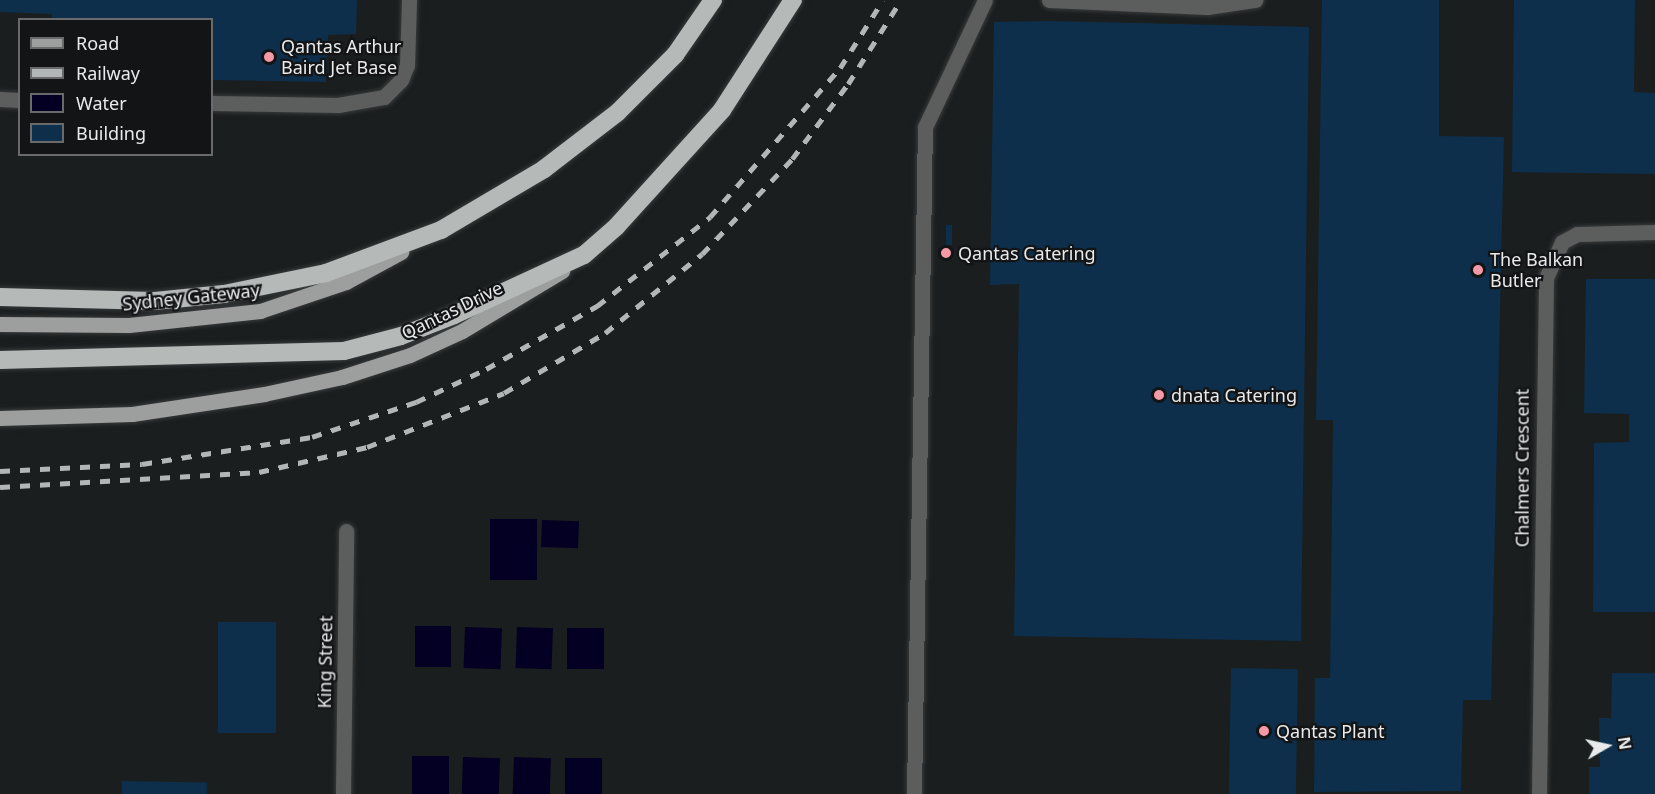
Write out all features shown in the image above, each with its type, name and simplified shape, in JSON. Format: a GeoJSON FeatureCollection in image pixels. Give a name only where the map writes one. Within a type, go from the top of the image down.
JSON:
{"type":"FeatureCollection","features":[{"type":"Feature","properties":{"kind":"highway"},"geometry":{"type":"LineString","coordinates":[[0,297],[155,302],[224,294],[326,273],[441,230],[544,169],[618,112],[675,55],[713,0]]}},
{"type":"Feature","properties":{"kind":"highway","name":"Qantas Drive"},"geometry":{"type":"LineString","coordinates":[[584,255],[682,158],[753,64],[793,0]]}},
{"type":"Feature","properties":{"kind":"highway"},"geometry":{"type":"LineString","coordinates":[[0,360],[344,351],[433,324],[584,255]]}},
{"type":"Feature","properties":{"kind":"main road","name":"Sydney Gateway"},"geometry":{"type":"LineString","coordinates":[[0,324],[129,325],[260,311],[346,282],[441,230]]}},
{"type":"Feature","properties":{"kind":"main road","name":"Qantas Drive"},"geometry":{"type":"LineString","coordinates":[[0,418],[132,414],[264,394],[342,377],[410,355],[462,332],[539,288],[584,255]]}},
{"type":"Feature","properties":{"kind":"street"},"geometry":{"type":"LineString","coordinates":[[213,103],[338,105],[384,97],[401,80],[406,65],[409,0]]}},
{"type":"Feature","properties":{"kind":"street"},"geometry":{"type":"LineString","coordinates":[[914,794],[925,127],[985,0]]}},
{"type":"Feature","properties":{"kind":"street"},"geometry":{"type":"LineString","coordinates":[[1049,0],[1207,7],[1255,0]]}},
{"type":"Feature","properties":{"kind":"street"},"geometry":{"type":"LineString","coordinates":[[0,99],[18,100]]}},
{"type":"Feature","properties":{"kind":"street","name":"Chalmers Crescent"},"geometry":{"type":"LineString","coordinates":[[1539,794],[1546,278],[1562,242],[1577,234],[1655,232]]}},
{"type":"Feature","properties":{"kind":"street","name":"King Street"},"geometry":{"type":"LineString","coordinates":[[343,794],[346,531]]}},
{"type":"Feature","properties":{"kind":"water"},"geometry":{"type":"Polygon","coordinates":[[[490,519],[537,519],[537,580],[490,580],[490,519]]]}},
{"type":"Feature","properties":{"kind":"water"},"geometry":{"type":"Polygon","coordinates":[[[542,520],[579,521],[578,548],[541,547],[542,520]]]}},
{"type":"Feature","properties":{"kind":"water"},"geometry":{"type":"Polygon","coordinates":[[[415,626],[451,626],[451,667],[415,667],[415,626]]]}},
{"type":"Feature","properties":{"kind":"water"},"geometry":{"type":"Polygon","coordinates":[[[465,627],[502,628],[501,669],[464,668],[465,627]]]}},
{"type":"Feature","properties":{"kind":"water"},"geometry":{"type":"Polygon","coordinates":[[[517,627],[553,628],[552,669],[516,668],[517,627]]]}},
{"type":"Feature","properties":{"kind":"water"},"geometry":{"type":"Polygon","coordinates":[[[567,628],[604,628],[604,669],[567,669],[567,628]]]}},
{"type":"Feature","properties":{"kind":"water"},"geometry":{"type":"Polygon","coordinates":[[[412,756],[449,756],[449,794],[412,794],[412,756]]]}},
{"type":"Feature","properties":{"kind":"water"},"geometry":{"type":"Polygon","coordinates":[[[463,757],[500,758],[499,794],[462,794],[463,757]]]}},
{"type":"Feature","properties":{"kind":"water"},"geometry":{"type":"Polygon","coordinates":[[[514,757],[551,758],[550,794],[513,794],[514,757]]]}},
{"type":"Feature","properties":{"kind":"water"},"geometry":{"type":"Polygon","coordinates":[[[565,758],[602,758],[602,794],[565,794],[565,758]]]}},
{"type":"Feature","properties":{"kind":"building","name":"Qantas Arthur Baird Jet Base"},"geometry":{"type":"Polygon","coordinates":[[[0,0],[357,0],[356,34],[328,35],[326,82],[213,80],[213,18],[52,18],[52,14],[0,12],[0,0]]]}},
{"type":"Feature","properties":{"kind":"building"},"geometry":{"type":"Polygon","coordinates":[[[1322,0],[1439,0],[1439,136],[1504,137],[1491,700],[1463,700],[1461,791],[1314,792],[1315,678],[1330,678],[1333,420],[1316,420],[1322,0]]]}},
{"type":"Feature","properties":{"kind":"building"},"geometry":{"type":"Polygon","coordinates":[[[1514,0],[1635,0],[1634,92],[1655,93],[1655,174],[1512,172],[1514,0]]]}},
{"type":"Feature","properties":{"kind":"building","name":"dnata Catering"},"geometry":{"type":"Polygon","coordinates":[[[1052,21],[1309,27],[1301,641],[1014,636],[1019,284],[990,285],[994,22],[1052,21]]]}},
{"type":"Feature","properties":{"kind":"building"},"geometry":{"type":"Polygon","coordinates":[[[946,225],[952,225],[952,245],[946,245],[946,225]]]}},
{"type":"Feature","properties":{"kind":"building"},"geometry":{"type":"Polygon","coordinates":[[[1586,279],[1655,279],[1655,612],[1593,612],[1594,443],[1629,442],[1629,414],[1584,413],[1586,279]]]}},
{"type":"Feature","properties":{"kind":"building"},"geometry":{"type":"Polygon","coordinates":[[[218,622],[276,622],[276,733],[218,733],[218,622]]]}},
{"type":"Feature","properties":{"kind":"building","name":"Qantas Plant"},"geometry":{"type":"Polygon","coordinates":[[[1231,668],[1298,669],[1296,794],[1229,794],[1231,668]]]}},
{"type":"Feature","properties":{"kind":"building"},"geometry":{"type":"Polygon","coordinates":[[[1612,673],[1655,673],[1655,794],[1589,794],[1589,767],[1600,767],[1599,718],[1611,718],[1612,673]]]}},
{"type":"Feature","properties":{"kind":"building"},"geometry":{"type":"Polygon","coordinates":[[[122,781],[207,782],[207,794],[122,794],[122,781]]]}},
{"type":"Feature","properties":{"kind":"railway"},"geometry":{"type":"LineString","coordinates":[[0,471],[142,464],[312,437],[416,402],[486,369],[597,306],[710,217],[840,68],[883,0]]}},
{"type":"Feature","properties":{"kind":"railway"},"geometry":{"type":"LineString","coordinates":[[0,487],[259,472],[367,447],[504,393],[605,333],[702,254],[792,159],[848,84],[901,0]]}},
{"type":"Feature","properties":{"kind":"place","name":"Qantas Arthur Baird Jet Base"},"geometry":{"type":"Point","coordinates":[269,57]}},
{"type":"Feature","properties":{"kind":"place","name":"Qantas Catering"},"geometry":{"type":"Point","coordinates":[946,253]}},
{"type":"Feature","properties":{"kind":"place","name":"The Balkan Butler"},"geometry":{"type":"Point","coordinates":[1478,270]}},
{"type":"Feature","properties":{"kind":"place","name":"dnata Catering"},"geometry":{"type":"Point","coordinates":[1159,395]}},
{"type":"Feature","properties":{"kind":"place","name":"Qantas Plant"},"geometry":{"type":"Point","coordinates":[1264,731]}}]}
